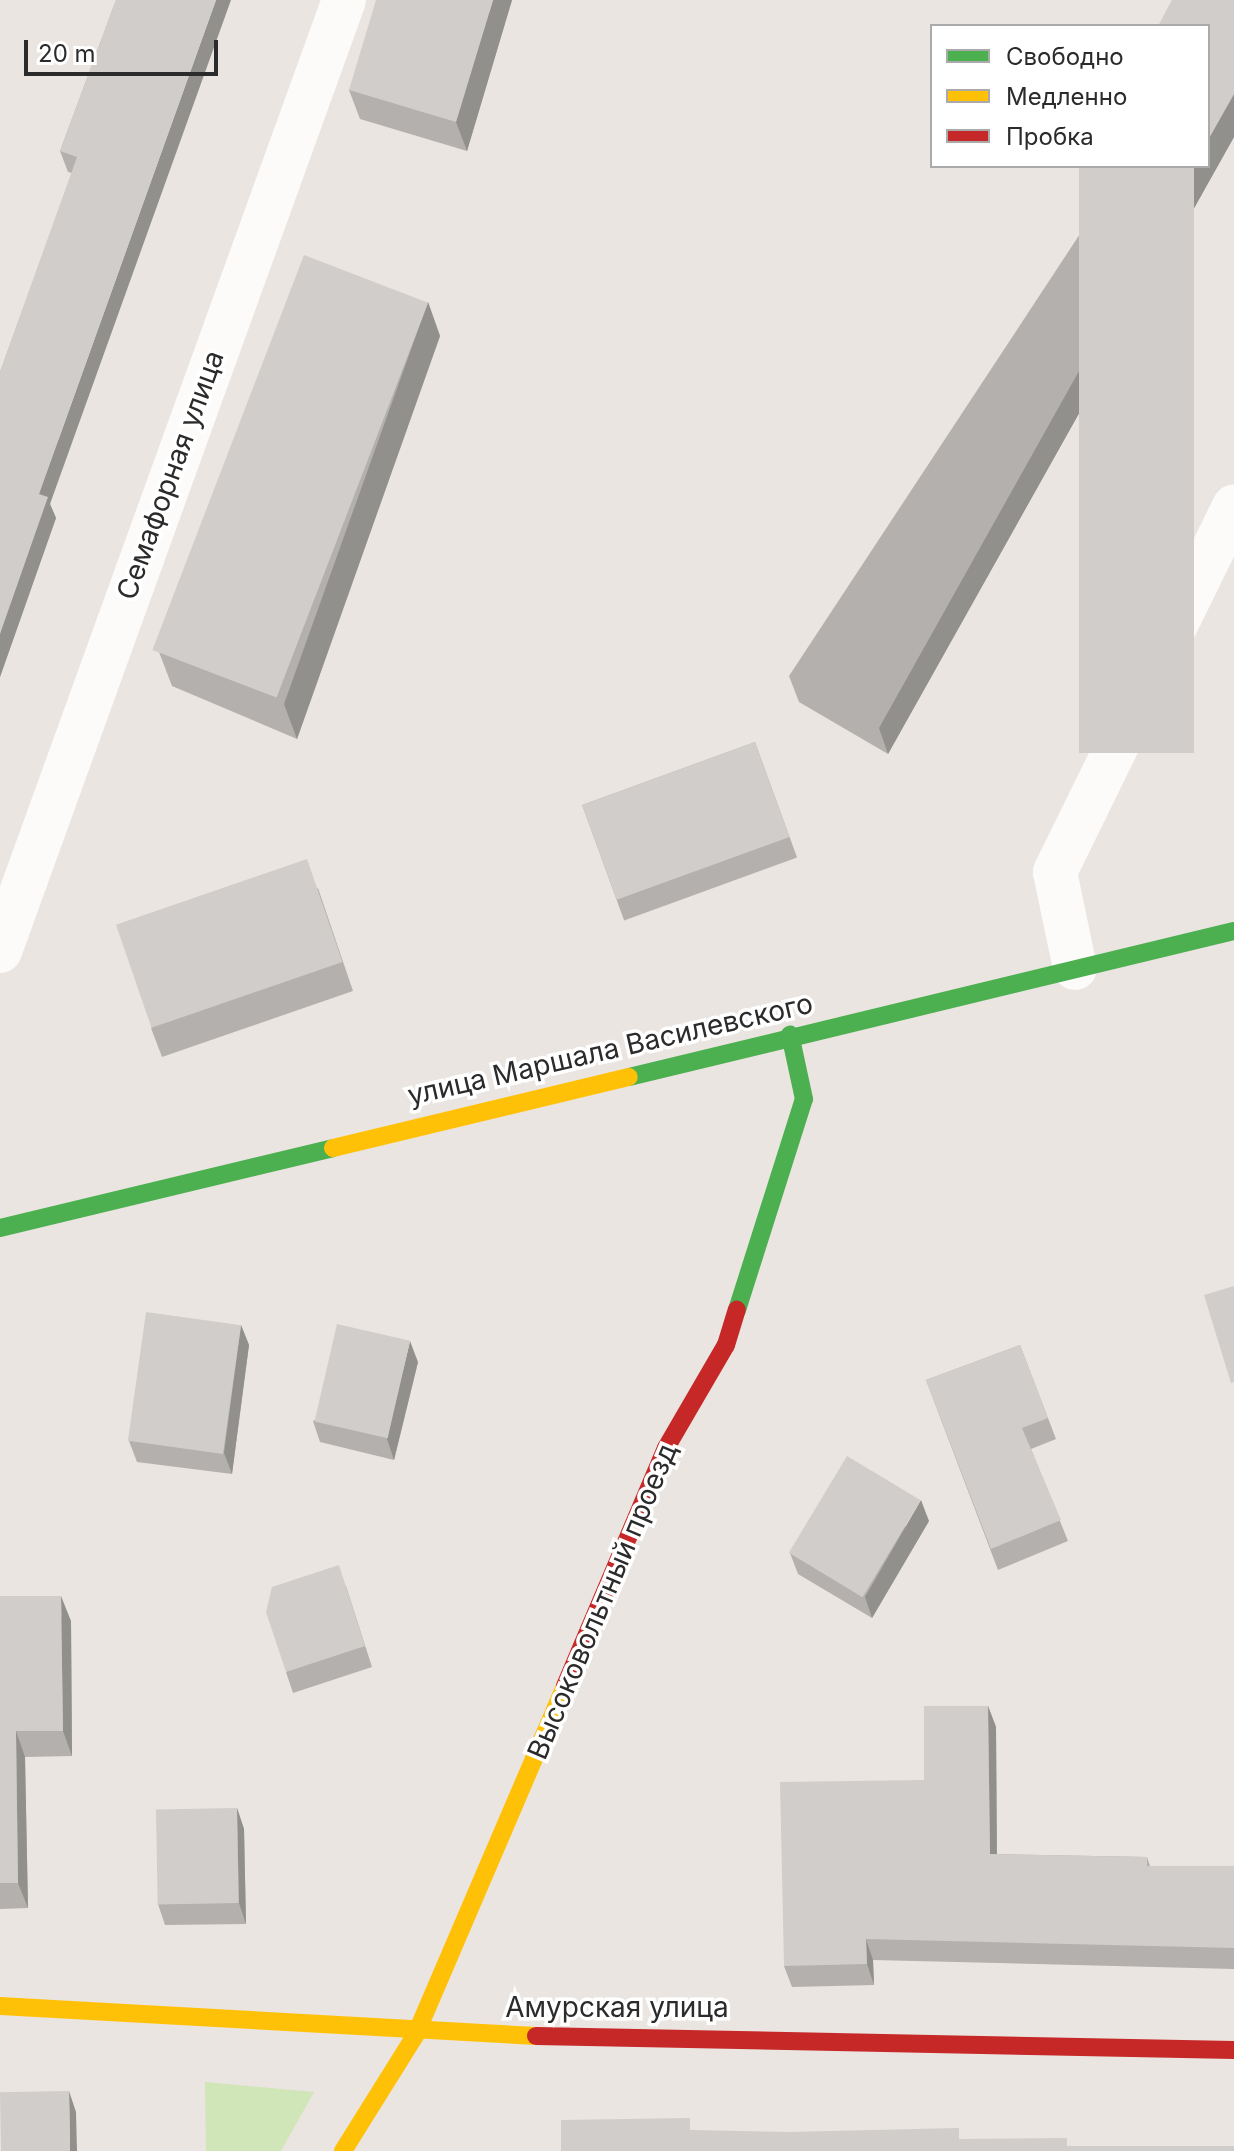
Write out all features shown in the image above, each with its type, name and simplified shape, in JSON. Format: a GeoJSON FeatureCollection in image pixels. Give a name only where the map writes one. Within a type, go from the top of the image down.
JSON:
{"type":"FeatureCollection","features":[{"type":"Feature","properties":{"kind":"street","name":"Семафорная улица"},"geometry":{"type":"LineString","coordinates":[[0,951],[344,0]]}},
{"type":"Feature","properties":{"kind":"street"},"geometry":{"type":"LineString","coordinates":[[1075,968],[1055,872],[1234,506]]}},
{"type":"Feature","properties":{"kind":"street","name":"улица Маршала Василевского"},"geometry":{"type":"LineString","coordinates":[[0,1228],[790,1034],[1234,931]]}},
{"type":"Feature","properties":{"kind":"street","name":"Высоковольтный проезд"},"geometry":{"type":"LineString","coordinates":[[343,2151],[416,2034],[666,1448],[726,1345],[804,1099],[790,1034]]}},
{"type":"Feature","properties":{"kind":"street","name":"Амурская улица"},"geometry":{"type":"LineString","coordinates":[[0,2006],[416,2034],[1234,2050]]}},
{"type":"Feature","properties":{"kind":"green space"},"geometry":{"type":"Polygon","coordinates":[[[205,2082],[314,2092],[281,2151],[206,2151],[205,2082]]]}},
{"type":"Feature","properties":{"kind":"building"},"geometry":{"type":"Polygon","coordinates":[[[116,0],[216,0],[39,494],[48,497],[0,634],[0,372],[77,157],[60,151],[116,0]]]}},
{"type":"Feature","properties":{"kind":"building"},"geometry":{"type":"Polygon","coordinates":[[[376,0],[493,0],[456,122],[349,90],[376,0]]]}},
{"type":"Feature","properties":{"kind":"building"},"geometry":{"type":"Polygon","coordinates":[[[1172,0],[1234,0],[1234,94],[1210,136],[1210,24],[1159,24],[1172,0]]]}},
{"type":"Feature","properties":{"kind":"building"},"geometry":{"type":"Polygon","coordinates":[[[1079,168],[1194,168],[1194,753],[1079,753],[1079,168]]]}},
{"type":"Feature","properties":{"kind":"building"},"geometry":{"type":"Polygon","coordinates":[[[304,255],[428,303],[277,698],[152,650],[304,255]]]}},
{"type":"Feature","properties":{"kind":"building"},"geometry":{"type":"Polygon","coordinates":[[[755,742],[790,837],[617,900],[582,805],[755,742]]]}},
{"type":"Feature","properties":{"kind":"building"},"geometry":{"type":"Polygon","coordinates":[[[307,859],[342,962],[151,1028],[116,925],[307,859]]]}},
{"type":"Feature","properties":{"kind":"building"},"geometry":{"type":"Polygon","coordinates":[[[1234,1286],[1234,1382],[1231,1383],[1204,1295],[1234,1286]]]}},
{"type":"Feature","properties":{"kind":"building"},"geometry":{"type":"Polygon","coordinates":[[[146,1312],[241,1325],[223,1454],[128,1441],[146,1312]]]}},
{"type":"Feature","properties":{"kind":"building"},"geometry":{"type":"Polygon","coordinates":[[[337,1324],[410,1341],[388,1438],[315,1421],[337,1324]]]}},
{"type":"Feature","properties":{"kind":"building"},"geometry":{"type":"Polygon","coordinates":[[[1020,1345],[1048,1418],[1022,1428],[1061,1520],[991,1549],[926,1380],[1020,1345]]]}},
{"type":"Feature","properties":{"kind":"building"},"geometry":{"type":"Polygon","coordinates":[[[847,1456],[921,1500],[863,1597],[789,1553],[847,1456]]]}},
{"type":"Feature","properties":{"kind":"building"},"geometry":{"type":"Polygon","coordinates":[[[339,1565],[365,1646],[286,1672],[266,1612],[272,1587],[339,1565]]]}},
{"type":"Feature","properties":{"kind":"building"},"geometry":{"type":"Polygon","coordinates":[[[0,1596],[61,1596],[63,1731],[16,1731],[18,1883],[0,1883],[0,1596]]]}},
{"type":"Feature","properties":{"kind":"building"},"geometry":{"type":"Polygon","coordinates":[[[924,1706],[988,1706],[990,1854],[1147,1857],[1147,1866],[1234,1866],[1234,1948],[866,1939],[867,1964],[784,1966],[780,1782],[924,1780],[924,1706]]]}},
{"type":"Feature","properties":{"kind":"building"},"geometry":{"type":"Polygon","coordinates":[[[237,1808],[239,1903],[158,1904],[156,1809],[237,1808]]]}},
{"type":"Feature","properties":{"kind":"building"},"geometry":{"type":"Polygon","coordinates":[[[69,2091],[70,2151],[1,2151],[0,2092],[69,2091]]]}},
{"type":"Feature","properties":{"kind":"building"},"geometry":{"type":"Polygon","coordinates":[[[690,2118],[690,2130],[790,2132],[959,2128],[959,2139],[1067,2138],[1067,2146],[1234,2146],[1234,2151],[561,2151],[561,2120],[690,2118]]]}},
{"type":"Feature","properties":{"kind":"traffic: fast"},"geometry":{"type":"LineString","coordinates":[[629,1077],[1234,931]]}},
{"type":"Feature","properties":{"kind":"traffic: fast"},"geometry":{"type":"LineString","coordinates":[[737,1310],[804,1099],[790,1034]]}},
{"type":"Feature","properties":{"kind":"traffic: fast"},"geometry":{"type":"LineString","coordinates":[[0,1228],[333,1148]]}},
{"type":"Feature","properties":{"kind":"traffic: slow"},"geometry":{"type":"LineString","coordinates":[[333,1148],[629,1077]]}},
{"type":"Feature","properties":{"kind":"traffic: slow"},"geometry":{"type":"LineString","coordinates":[[343,2151],[416,2034],[565,1686]]}},
{"type":"Feature","properties":{"kind":"traffic: slow"},"geometry":{"type":"LineString","coordinates":[[0,2006],[536,2036]]}},
{"type":"Feature","properties":{"kind":"traffic: jam"},"geometry":{"type":"LineString","coordinates":[[565,1686],[666,1448],[726,1345],[737,1310]]}},
{"type":"Feature","properties":{"kind":"traffic: jam"},"geometry":{"type":"LineString","coordinates":[[536,2036],[1234,2050]]}}]}
